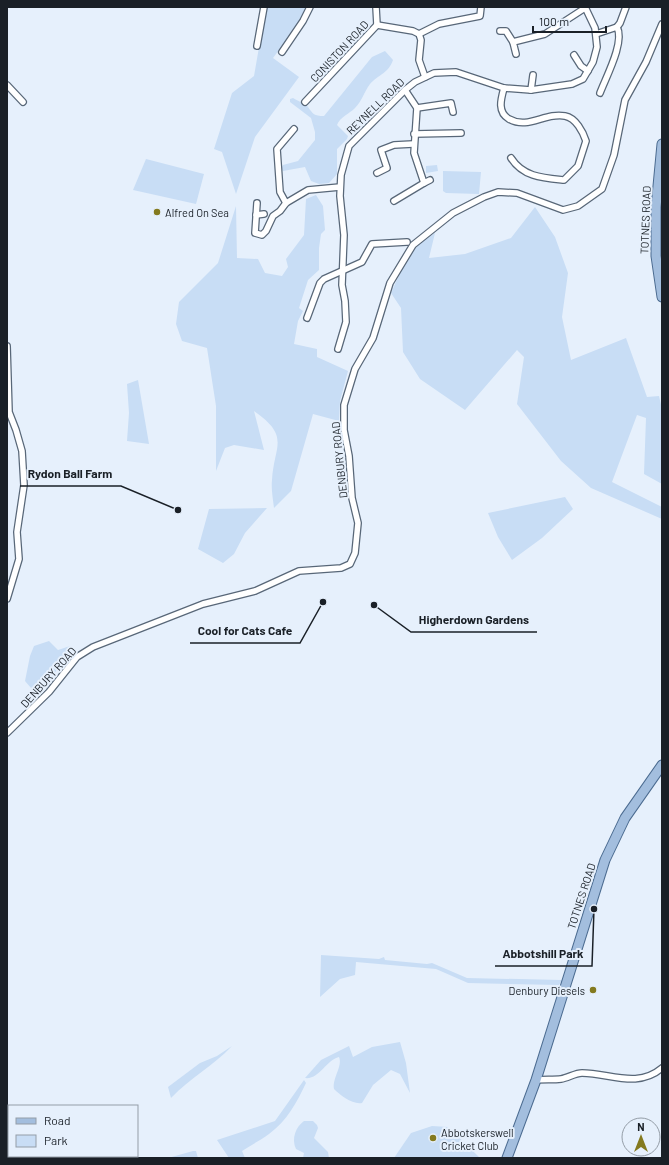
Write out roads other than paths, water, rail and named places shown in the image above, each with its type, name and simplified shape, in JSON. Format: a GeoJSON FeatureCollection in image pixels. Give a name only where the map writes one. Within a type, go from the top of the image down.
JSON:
{"type":"FeatureCollection","features":[{"type":"Feature","properties":{"kind":"main road","name":"TOTNES ROAD"},"geometry":{"type":"LineString","coordinates":[[662,144],[656,207],[656,256],[662,297]]}},
{"type":"Feature","properties":{"kind":"main road","name":"TOTNES ROAD"},"geometry":{"type":"LineString","coordinates":[[507,1158],[536,1080],[605,860],[626,818],[662,765]]}},
{"type":"Feature","properties":{"kind":"street"},"geometry":{"type":"LineString","coordinates":[[257,46],[264,7]]}},
{"type":"Feature","properties":{"kind":"street"},"geometry":{"type":"LineString","coordinates":[[282,52],[303,21],[310,7]]}},
{"type":"Feature","properties":{"kind":"street"},"geometry":{"type":"LineString","coordinates":[[376,7],[377,25]]}},
{"type":"Feature","properties":{"kind":"street"},"geometry":{"type":"LineString","coordinates":[[425,77],[419,60],[421,40],[419,34],[439,24],[480,16],[481,7]]}},
{"type":"Feature","properties":{"kind":"street"},"geometry":{"type":"LineString","coordinates":[[513,42],[545,34],[585,7]]}},
{"type":"Feature","properties":{"kind":"street","name":"REYNELL ROAD"},"geometry":{"type":"LineString","coordinates":[[340,187],[341,175],[349,146],[405,90],[425,77],[443,72],[456,72],[504,88],[531,90],[572,84],[583,79],[596,54],[596,34],[591,18],[585,7]]}},
{"type":"Feature","properties":{"kind":"street"},"geometry":{"type":"LineString","coordinates":[[596,34],[616,27],[620,23],[626,7]]}},
{"type":"Feature","properties":{"kind":"street","name":"DENBURY ROAD"},"geometry":{"type":"LineString","coordinates":[[7,733],[49,692],[77,657],[93,647],[203,604],[255,591],[299,571],[341,568],[350,564],[354,553],[358,523],[352,498],[349,456],[344,430],[344,405],[355,369],[373,338],[393,277],[413,245],[429,230],[463,206],[484,197],[498,192],[517,193],[563,210],[578,206],[602,189],[614,155],[625,100],[646,62],[662,24]]}},
{"type":"Feature","properties":{"kind":"street","name":"CONISTON ROAD"},"geometry":{"type":"LineString","coordinates":[[305,102],[377,25],[413,30],[419,34]]}},
{"type":"Feature","properties":{"kind":"street"},"geometry":{"type":"LineString","coordinates":[[596,85],[601,90],[614,59],[620,36],[616,27]]}},
{"type":"Feature","properties":{"kind":"street"},"geometry":{"type":"LineString","coordinates":[[500,31],[506,30],[513,42],[516,54]]}},
{"type":"Feature","properties":{"kind":"street"},"geometry":{"type":"LineString","coordinates":[[574,55],[581,66],[588,71]]}},
{"type":"Feature","properties":{"kind":"street"},"geometry":{"type":"LineString","coordinates":[[531,90],[532,75]]}},
{"type":"Feature","properties":{"kind":"street"},"geometry":{"type":"LineString","coordinates":[[7,85],[23,102]]}},
{"type":"Feature","properties":{"kind":"street"},"geometry":{"type":"LineString","coordinates":[[504,88],[501,108],[506,117],[514,122],[524,124],[557,116],[567,116],[579,126],[586,141],[578,166],[564,180],[548,179],[525,173],[515,165],[511,158]]}},
{"type":"Feature","properties":{"kind":"street"},"geometry":{"type":"LineString","coordinates":[[405,90],[417,108],[413,144],[416,162],[424,183]]}},
{"type":"Feature","properties":{"kind":"street"},"geometry":{"type":"LineString","coordinates":[[417,108],[451,103],[453,112]]}},
{"type":"Feature","properties":{"kind":"street"},"geometry":{"type":"LineString","coordinates":[[286,203],[280,192],[277,149],[294,129]]}},
{"type":"Feature","properties":{"kind":"street"},"geometry":{"type":"LineString","coordinates":[[414,134],[462,133]]}},
{"type":"Feature","properties":{"kind":"street"},"geometry":{"type":"LineString","coordinates":[[378,173],[387,168],[381,150],[394,145],[413,144]]}},
{"type":"Feature","properties":{"kind":"street"},"geometry":{"type":"LineString","coordinates":[[394,201],[430,180]]}},
{"type":"Feature","properties":{"kind":"street"},"geometry":{"type":"LineString","coordinates":[[257,203],[256,233],[262,235],[266,231],[273,216],[280,211],[286,203],[308,190],[340,187],[344,235],[342,284],[346,301],[346,322],[338,349]]}},
{"type":"Feature","properties":{"kind":"street"},"geometry":{"type":"LineString","coordinates":[[256,215],[264,214]]}},
{"type":"Feature","properties":{"kind":"street"},"geometry":{"type":"LineString","coordinates":[[307,318],[320,283],[329,276],[362,262],[372,244],[407,242]]}},
{"type":"Feature","properties":{"kind":"street"},"geometry":{"type":"LineString","coordinates":[[7,346],[9,412],[22,451],[24,485],[17,532],[19,559],[7,599]]}},
{"type":"Feature","properties":{"kind":"street"},"geometry":{"type":"LineString","coordinates":[[536,1080],[561,1079],[581,1073],[614,1078],[636,1079],[653,1076],[662,1068]]}},
{"type":"Feature","properties":{"kind":"place","name":"Alfred On Sea"},"geometry":{"type":"Point","coordinates":[157,212]}},
{"type":"Feature","properties":{"kind":"place","name":"Rydon Ball Farm"},"geometry":{"type":"Point","coordinates":[178,510]}},
{"type":"Feature","properties":{"kind":"place","name":"Cool for Cats Cafe"},"geometry":{"type":"Point","coordinates":[323,602]}},
{"type":"Feature","properties":{"kind":"place","name":"Higherdown Gardens"},"geometry":{"type":"Point","coordinates":[374,605]}},
{"type":"Feature","properties":{"kind":"place","name":"Abbotshill Park"},"geometry":{"type":"Point","coordinates":[594,909]}},
{"type":"Feature","properties":{"kind":"place","name":"Denbury Diesels"},"geometry":{"type":"Point","coordinates":[593,990]}},
{"type":"Feature","properties":{"kind":"place","name":"Abbotskerswell Cricket Club"},"geometry":{"type":"Point","coordinates":[433,1138]}}]}
